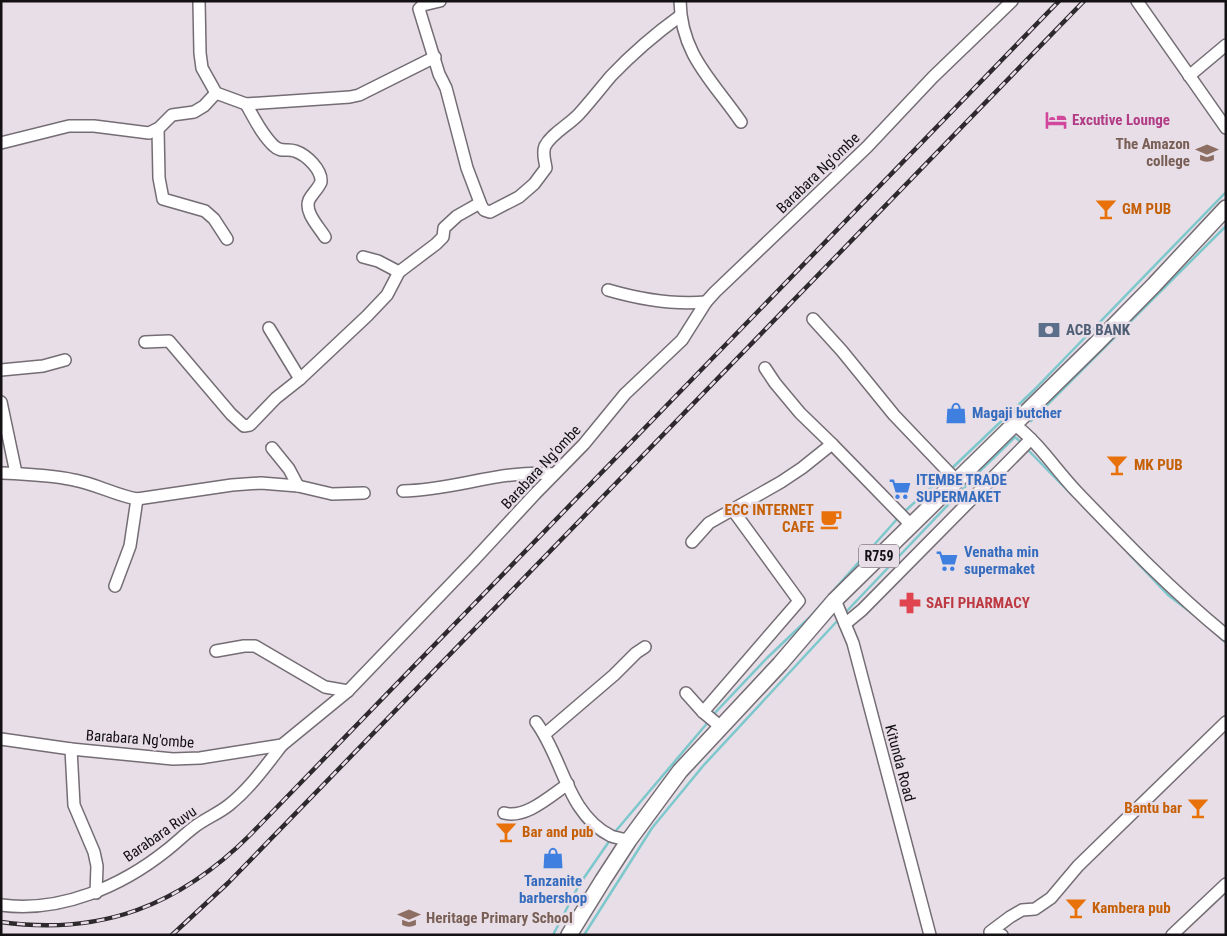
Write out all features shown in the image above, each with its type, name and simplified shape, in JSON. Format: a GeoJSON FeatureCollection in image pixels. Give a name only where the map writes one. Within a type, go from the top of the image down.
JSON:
{"type":"FeatureCollection","features":[{"type":"Feature","properties":{"kind":"main road","name":"R759"},"geometry":{"type":"LineString","coordinates":[[569,935],[602,880],[680,770],[780,664],[835,600],[1154,285],[1226,208]]}},
{"type":"Feature","properties":{"kind":"street"},"geometry":{"type":"LineString","coordinates":[[199,1],[202,68],[216,93],[246,104],[350,97],[358,95],[434,57]]}},
{"type":"Feature","properties":{"kind":"street"},"geometry":{"type":"LineString","coordinates":[[440,1],[423,5],[419,9],[439,74],[446,88],[467,168],[480,203],[487,212],[494,212],[519,197],[534,184],[546,168],[544,153],[545,147],[550,140],[578,115],[600,88],[629,58],[663,28],[680,16]]}},
{"type":"Feature","properties":{"kind":"street"},"geometry":{"type":"LineString","coordinates":[[680,1],[680,16],[694,57],[741,122]]}},
{"type":"Feature","properties":{"kind":"street","name":"Barabara Ng'ombe"},"geometry":{"type":"LineString","coordinates":[[1,739],[71,749],[173,759],[187,759],[282,745],[348,691],[584,444],[625,394],[682,340],[706,302],[761,246],[854,160],[933,78],[1012,1]]}},
{"type":"Feature","properties":{"kind":"street"},"geometry":{"type":"LineString","coordinates":[[1137,1],[1226,128]]}},
{"type":"Feature","properties":{"kind":"street"},"geometry":{"type":"LineString","coordinates":[[1189,76],[1226,45]]}},
{"type":"Feature","properties":{"kind":"street"},"geometry":{"type":"LineString","coordinates":[[1,143],[69,126],[94,126],[149,132],[158,129],[172,115],[190,113],[204,106],[216,93]]}},
{"type":"Feature","properties":{"kind":"street"},"geometry":{"type":"LineString","coordinates":[[246,104],[272,145],[280,151],[295,151],[304,156],[320,174],[321,182],[308,202],[308,208],[326,237]]}},
{"type":"Feature","properties":{"kind":"street"},"geometry":{"type":"LineString","coordinates":[[158,129],[159,178],[163,200],[205,211],[214,219],[227,239]]}},
{"type":"Feature","properties":{"kind":"street"},"geometry":{"type":"LineString","coordinates":[[145,342],[169,341],[231,414],[244,426],[250,425],[276,398],[300,379],[367,316],[387,295],[399,272],[443,237],[444,228],[457,216],[480,203]]}},
{"type":"Feature","properties":{"kind":"street"},"geometry":{"type":"LineString","coordinates":[[363,257],[378,261],[399,272]]}},
{"type":"Feature","properties":{"kind":"street"},"geometry":{"type":"LineString","coordinates":[[608,290],[646,299],[706,302]]}},
{"type":"Feature","properties":{"kind":"street"},"geometry":{"type":"LineString","coordinates":[[813,319],[842,351],[894,415],[957,481]]}},
{"type":"Feature","properties":{"kind":"street"},"geometry":{"type":"LineString","coordinates":[[269,328],[300,379]]}},
{"type":"Feature","properties":{"kind":"street"},"geometry":{"type":"LineString","coordinates":[[1,370],[44,366],[65,360]]}},
{"type":"Feature","properties":{"kind":"street"},"geometry":{"type":"LineString","coordinates":[[765,368],[800,413],[911,525]]}},
{"type":"Feature","properties":{"kind":"street"},"geometry":{"type":"LineString","coordinates":[[1,402],[16,473]]}},
{"type":"Feature","properties":{"kind":"street"},"geometry":{"type":"LineString","coordinates":[[1014,425],[1030,439],[1074,489],[1170,588],[1226,635]]}},
{"type":"Feature","properties":{"kind":"street"},"geometry":{"type":"LineString","coordinates":[[845,624],[862,610],[1030,439]]}},
{"type":"Feature","properties":{"kind":"street"},"geometry":{"type":"LineString","coordinates":[[692,542],[709,523],[781,482],[832,444]]}},
{"type":"Feature","properties":{"kind":"street"},"geometry":{"type":"LineString","coordinates":[[272,448],[289,469],[298,486]]}},
{"type":"Feature","properties":{"kind":"street"},"geometry":{"type":"LineString","coordinates":[[403,491],[462,484],[512,474],[534,472],[554,474]]}},
{"type":"Feature","properties":{"kind":"street"},"geometry":{"type":"LineString","coordinates":[[1,474],[16,473],[75,480],[137,499],[251,483],[276,483],[332,494],[364,493]]}},
{"type":"Feature","properties":{"kind":"street"},"geometry":{"type":"LineString","coordinates":[[115,586],[130,546],[137,499]]}},
{"type":"Feature","properties":{"kind":"street"},"geometry":{"type":"LineString","coordinates":[[703,712],[799,601],[732,510]]}},
{"type":"Feature","properties":{"kind":"street","name":"Kitunda Road"},"geometry":{"type":"LineString","coordinates":[[835,600],[852,643],[930,935]]}},
{"type":"Feature","properties":{"kind":"street"},"geometry":{"type":"LineString","coordinates":[[216,651],[255,646],[325,687],[348,691]]}},
{"type":"Feature","properties":{"kind":"street"},"geometry":{"type":"LineString","coordinates":[[545,734],[645,646]]}},
{"type":"Feature","properties":{"kind":"street"},"geometry":{"type":"LineString","coordinates":[[686,694],[721,727]]}},
{"type":"Feature","properties":{"kind":"street"},"geometry":{"type":"LineString","coordinates":[[536,722],[545,734],[577,804],[587,819],[612,836],[629,840]]}},
{"type":"Feature","properties":{"kind":"street"},"geometry":{"type":"LineString","coordinates":[[1002,935],[990,932],[1010,916],[1022,910],[1035,909],[1051,898],[1078,866],[1226,722]]}},
{"type":"Feature","properties":{"kind":"street","name":"Barabara Ruvu"},"geometry":{"type":"LineString","coordinates":[[1,905],[56,904],[96,893],[117,883],[157,858],[195,826],[229,805],[253,782],[282,745]]}},
{"type":"Feature","properties":{"kind":"street"},"geometry":{"type":"LineString","coordinates":[[71,749],[74,805],[94,852],[97,866],[96,893]]}},
{"type":"Feature","properties":{"kind":"street"},"geometry":{"type":"LineString","coordinates":[[504,812],[514,814],[525,812],[568,784]]}},
{"type":"Feature","properties":{"kind":"street"},"geometry":{"type":"LineString","coordinates":[[1172,935],[1226,884]]}},
{"type":"Feature","properties":{"kind":"waterway"},"geometry":{"type":"LineString","coordinates":[[950,470],[1035,389],[1226,192]]}},
{"type":"Feature","properties":{"kind":"waterway"},"geometry":{"type":"LineString","coordinates":[[1031,421],[1226,226]]}},
{"type":"Feature","properties":{"kind":"waterway"},"geometry":{"type":"LineString","coordinates":[[845,613],[1015,437],[1022,443]]}},
{"type":"Feature","properties":{"kind":"waterway"},"geometry":{"type":"LineString","coordinates":[[1027,449],[1072,495]]}},
{"type":"Feature","properties":{"kind":"waterway"},"geometry":{"type":"LineString","coordinates":[[904,512],[946,474]]}},
{"type":"Feature","properties":{"kind":"waterway"},"geometry":{"type":"LineString","coordinates":[[712,716],[767,658],[809,618],[898,518]]}},
{"type":"Feature","properties":{"kind":"waterway"},"geometry":{"type":"LineString","coordinates":[[1128,553],[1168,595],[1197,617]]}},
{"type":"Feature","properties":{"kind":"waterway"},"geometry":{"type":"LineString","coordinates":[[584,935],[652,828],[703,766],[839,619]]}},
{"type":"Feature","properties":{"kind":"waterway"},"geometry":{"type":"LineString","coordinates":[[1218,635],[1226,643]]}},
{"type":"Feature","properties":{"kind":"waterway"},"geometry":{"type":"LineString","coordinates":[[614,833],[709,721]]}},
{"type":"Feature","properties":{"kind":"waterway"},"geometry":{"type":"LineString","coordinates":[[553,935],[579,885],[610,840]]}},
{"type":"Feature","properties":{"kind":"railway"},"geometry":{"type":"LineString","coordinates":[[1,922],[38,925],[73,924],[106,919],[137,910],[167,897],[196,880],[223,859],[250,835],[1059,1]]}},
{"type":"Feature","properties":{"kind":"railway"},"geometry":{"type":"LineString","coordinates":[[172,935],[228,883],[1084,1]]}},
{"type":"Feature","properties":{"kind":"place","name":"Excutive Lounge"},"geometry":{"type":"Point","coordinates":[1056,120]}},
{"type":"Feature","properties":{"kind":"place","name":"The Amazon college"},"geometry":{"type":"Point","coordinates":[1207,153]}},
{"type":"Feature","properties":{"kind":"place","name":"GM PUB"},"geometry":{"type":"Point","coordinates":[1106,209]}},
{"type":"Feature","properties":{"kind":"place","name":"ACB BANK"},"geometry":{"type":"Point","coordinates":[1049,330]}},
{"type":"Feature","properties":{"kind":"place","name":"Magaji butcher"},"geometry":{"type":"Point","coordinates":[956,413]}},
{"type":"Feature","properties":{"kind":"place","name":"MK PUB"},"geometry":{"type":"Point","coordinates":[1117,465]}},
{"type":"Feature","properties":{"kind":"place","name":"ITEMBE TRADE SUPERMAKET"},"geometry":{"type":"Point","coordinates":[900,489]}},
{"type":"Feature","properties":{"kind":"place","name":"ECC INTERNET CAFE"},"geometry":{"type":"Point","coordinates":[831,519]}},
{"type":"Feature","properties":{"kind":"place","name":"Venatha min supermaket"},"geometry":{"type":"Point","coordinates":[947,561]}},
{"type":"Feature","properties":{"kind":"place","name":"SAFI PHARMACY"},"geometry":{"type":"Point","coordinates":[910,603]}},
{"type":"Feature","properties":{"kind":"place","name":"Bantu bar"},"geometry":{"type":"Point","coordinates":[1198,808]}},
{"type":"Feature","properties":{"kind":"place","name":"Bar and pub"},"geometry":{"type":"Point","coordinates":[506,832]}},
{"type":"Feature","properties":{"kind":"place","name":"Tanzanite barbershop"},"geometry":{"type":"Point","coordinates":[553,858]}},
{"type":"Feature","properties":{"kind":"place","name":"Kambera pub"},"geometry":{"type":"Point","coordinates":[1076,908]}},
{"type":"Feature","properties":{"kind":"place","name":"Heritage Primary School"},"geometry":{"type":"Point","coordinates":[409,918]}}]}
